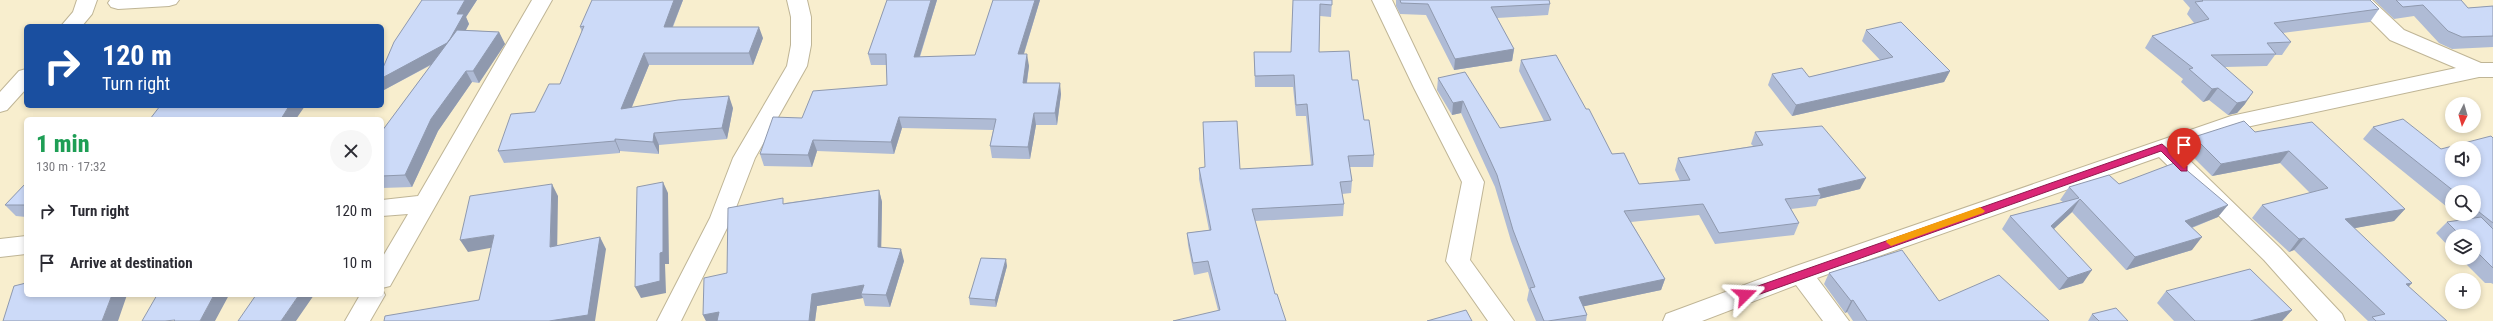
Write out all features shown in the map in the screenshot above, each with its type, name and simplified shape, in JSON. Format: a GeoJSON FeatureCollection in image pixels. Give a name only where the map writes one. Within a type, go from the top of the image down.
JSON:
{"type":"FeatureCollection","features":[{"type":"Feature","properties":{"kind":"street"},"geometry":{"type":"LineString","coordinates":[[73,24],[82,14],[87,0]]}},
{"type":"Feature","properties":{"kind":"street"},"geometry":{"type":"LineString","coordinates":[[118,3],[169,0]]}},
{"type":"Feature","properties":{"kind":"street"},"geometry":{"type":"LineString","coordinates":[[384,276],[542,0]]}},
{"type":"Feature","properties":{"kind":"street"},"geometry":{"type":"LineString","coordinates":[[668,321],[721,218],[744,158],[797,66],[801,45],[801,17],[797,0]]}},
{"type":"Feature","properties":{"kind":"street"},"geometry":{"type":"LineString","coordinates":[[1382,0],[1424,88],[1473,182],[1458,261],[1502,321]]}},
{"type":"Feature","properties":{"kind":"street"},"geometry":{"type":"LineString","coordinates":[[2360,0],[2397,35],[2486,70]]}},
{"type":"Feature","properties":{"kind":"street"},"geometry":{"type":"LineString","coordinates":[[1675,321],[1801,274],[2162,147],[2239,122],[2486,70]]}},
{"type":"Feature","properties":{"kind":"street"},"geometry":{"type":"LineString","coordinates":[[0,105],[24,78]]}},
{"type":"Feature","properties":{"kind":"street"},"geometry":{"type":"LineString","coordinates":[[2162,147],[2272,254],[2333,321]]}},
{"type":"Feature","properties":{"kind":"street"},"geometry":{"type":"LineString","coordinates":[[384,208],[426,204]]}},
{"type":"Feature","properties":{"kind":"street"},"geometry":{"type":"LineString","coordinates":[[0,248],[24,245]]}},
{"type":"Feature","properties":{"kind":"street"},"geometry":{"type":"LineString","coordinates":[[1801,274],[1837,321]]}},
{"type":"Feature","properties":{"kind":"street"},"geometry":{"type":"LineString","coordinates":[[357,321],[371,297]]}},
{"type":"Feature","properties":{"kind":"building"},"geometry":{"type":"Polygon","coordinates":[[[422,0],[465,0],[457,14],[464,14],[447,43],[384,77],[384,65],[394,42],[422,0]]]}},
{"type":"Feature","properties":{"kind":"building"},"geometry":{"type":"Polygon","coordinates":[[[592,0],[674,0],[664,27],[759,27],[749,53],[644,53],[621,109],[678,100],[729,96],[722,128],[654,133],[653,142],[615,139],[615,141],[498,151],[511,114],[535,112],[549,84],[560,84],[584,26],[580,27],[592,0]]]}},
{"type":"Feature","properties":{"kind":"building"},"geometry":{"type":"Polygon","coordinates":[[[887,0],[931,0],[914,57],[975,55],[993,0],[1035,0],[1018,54],[1027,54],[1023,83],[1060,83],[1055,113],[1034,113],[1028,147],[990,146],[996,119],[899,117],[891,142],[813,140],[808,155],[760,154],[773,117],[802,118],[813,91],[887,85],[886,54],[868,54],[887,0]]]}},
{"type":"Feature","properties":{"kind":"building"},"geometry":{"type":"Polygon","coordinates":[[[1293,0],[1332,0],[1332,5],[1320,4],[1319,52],[1349,51],[1352,80],[1358,80],[1364,120],[1369,120],[1374,155],[1348,156],[1352,181],[1340,182],[1344,204],[1252,209],[1275,294],[1277,294],[1286,321],[1173,321],[1220,310],[1208,261],[1193,263],[1187,233],[1211,230],[1199,168],[1205,167],[1203,122],[1237,121],[1240,169],[1313,165],[1307,104],[1296,105],[1294,75],[1255,76],[1254,52],[1291,52],[1293,0]]]}},
{"type":"Feature","properties":{"kind":"building"},"geometry":{"type":"Polygon","coordinates":[[[1400,0],[1549,0],[1550,4],[1491,7],[1514,49],[1455,59],[1428,4],[1401,3],[1400,0]]]}},
{"type":"Feature","properties":{"kind":"building"},"geometry":{"type":"Polygon","coordinates":[[[2202,0],[2370,0],[2379,9],[2274,23],[2291,42],[2267,43],[2276,54],[2211,55],[2253,92],[2246,101],[2237,103],[2218,88],[2212,89],[2189,69],[2193,68],[2152,36],[2209,19],[2195,2],[2203,1],[2202,0]]]}},
{"type":"Feature","properties":{"kind":"building"},"geometry":{"type":"Polygon","coordinates":[[[2396,0],[2461,0],[2468,8],[2493,6],[2493,36],[2462,37],[2448,31],[2423,5],[2403,7],[2396,0]]]}},
{"type":"Feature","properties":{"kind":"building"},"geometry":{"type":"Polygon","coordinates":[[[1901,22],[1950,71],[1796,105],[1772,74],[1802,68],[1809,77],[1893,57],[1866,30],[1901,22]]]}},
{"type":"Feature","properties":{"kind":"building"},"geometry":{"type":"Polygon","coordinates":[[[457,30],[499,32],[473,71],[466,71],[431,119],[405,175],[384,176],[384,128],[457,30]]]}},
{"type":"Feature","properties":{"kind":"building"},"geometry":{"type":"Polygon","coordinates":[[[1556,55],[1586,109],[1589,109],[1612,154],[1624,153],[1639,184],[1690,180],[1678,158],[1763,145],[1755,132],[1822,126],[1866,178],[1818,189],[1821,195],[1785,199],[1799,223],[1719,233],[1703,204],[1624,211],[1665,279],[1579,297],[1587,315],[1544,321],[1530,288],[1535,287],[1513,230],[1497,175],[1463,101],[1453,103],[1438,78],[1465,72],[1500,128],[1551,120],[1521,60],[1556,55]]]}},
{"type":"Feature","properties":{"kind":"building"},"geometry":{"type":"Polygon","coordinates":[[[158,108],[288,108],[282,117],[152,117],[158,108]]]}},
{"type":"Feature","properties":{"kind":"building"},"geometry":{"type":"Polygon","coordinates":[[[2403,119],[2441,149],[2445,148],[2445,177],[2481,177],[2481,141],[2472,141],[2491,136],[2493,138],[2493,223],[2481,214],[2481,185],[2446,185],[2373,127],[2403,119]]]}},
{"type":"Feature","properties":{"kind":"building"},"geometry":{"type":"Polygon","coordinates":[[[2244,121],[2255,132],[2312,122],[2405,209],[2345,219],[2412,283],[2406,284],[2447,321],[2376,321],[2372,317],[2385,314],[2304,238],[2299,239],[2262,205],[2328,188],[2289,151],[2221,164],[2194,137],[2244,121]]]}},
{"type":"Feature","properties":{"kind":"building"},"geometry":{"type":"Polygon","coordinates":[[[2177,162],[2228,205],[2185,221],[2202,237],[2135,257],[2080,199],[2051,226],[2092,270],[2068,278],[2010,216],[2079,198],[2069,187],[2109,175],[2119,184],[2177,162]]]}},
{"type":"Feature","properties":{"kind":"building"},"geometry":{"type":"Polygon","coordinates":[[[663,182],[663,252],[660,253],[660,281],[635,287],[637,187],[663,182]]]}},
{"type":"Feature","properties":{"kind":"building"},"geometry":{"type":"Polygon","coordinates":[[[552,184],[550,247],[600,237],[588,315],[549,321],[384,321],[385,316],[479,300],[494,235],[460,240],[470,196],[552,184]]]}},
{"type":"Feature","properties":{"kind":"building"},"geometry":{"type":"Polygon","coordinates":[[[24,185],[24,205],[5,205],[24,185]]]}},
{"type":"Feature","properties":{"kind":"building"},"geometry":{"type":"Polygon","coordinates":[[[879,190],[878,247],[901,249],[886,295],[861,294],[864,285],[812,294],[809,321],[717,321],[719,312],[703,315],[704,278],[727,273],[728,208],[783,198],[783,204],[879,190]]]}},
{"type":"Feature","properties":{"kind":"building"},"geometry":{"type":"Polygon","coordinates":[[[2481,217],[2493,229],[2493,268],[2481,256],[2481,229],[2454,229],[2447,222],[2481,221],[2481,217]]]}},
{"type":"Feature","properties":{"kind":"building"},"geometry":{"type":"Polygon","coordinates":[[[1902,250],[1939,301],[1999,275],[2049,321],[1867,321],[1853,300],[1851,301],[1829,273],[1902,250]]]}},
{"type":"Feature","properties":{"kind":"building"},"geometry":{"type":"Polygon","coordinates":[[[981,258],[1006,259],[995,300],[969,298],[981,258]]]}},
{"type":"Feature","properties":{"kind":"building"},"geometry":{"type":"Polygon","coordinates":[[[2250,269],[2292,310],[2250,321],[2195,321],[2166,291],[2250,269]]]}},
{"type":"Feature","properties":{"kind":"building"},"geometry":{"type":"Polygon","coordinates":[[[24,284],[24,297],[111,297],[102,321],[3,321],[14,286],[24,284]]]}},
{"type":"Feature","properties":{"kind":"building"},"geometry":{"type":"Polygon","coordinates":[[[156,297],[213,297],[200,321],[142,321],[156,297]]]}},
{"type":"Feature","properties":{"kind":"building"},"geometry":{"type":"Polygon","coordinates":[[[255,297],[298,297],[281,321],[238,321],[255,297]]]}},
{"type":"Feature","properties":{"kind":"building"},"geometry":{"type":"Polygon","coordinates":[[[2116,308],[2128,321],[2099,321],[2092,314],[2116,308]]]}},
{"type":"Feature","properties":{"kind":"building"},"geometry":{"type":"Polygon","coordinates":[[[1466,310],[1472,321],[1427,321],[1466,310]]]}},
{"type":"Feature","properties":{"kind":"slow traffic"},"geometry":{"type":"LineString","coordinates":[[1891,242],[1980,211]]}},
{"type":"Feature","properties":{"kind":"route"},"geometry":{"type":"LineString","coordinates":[[1745,295],[2162,147],[2184,169]]}}]}
